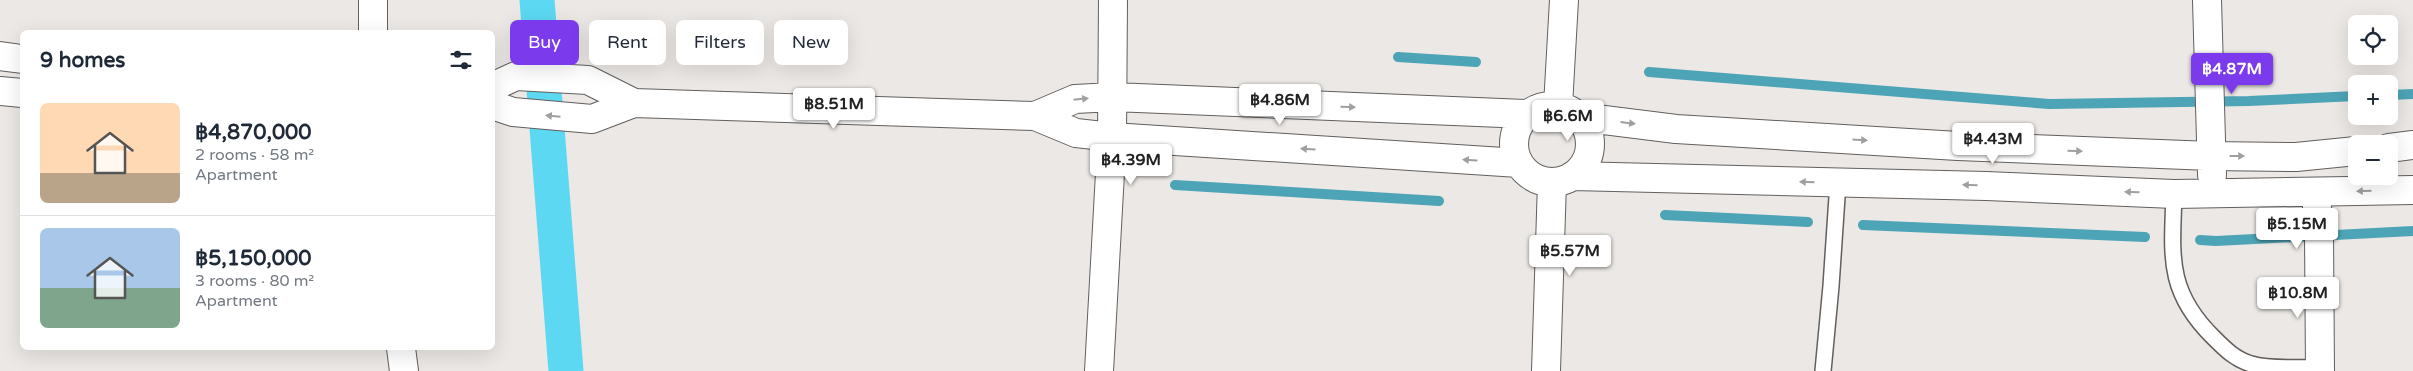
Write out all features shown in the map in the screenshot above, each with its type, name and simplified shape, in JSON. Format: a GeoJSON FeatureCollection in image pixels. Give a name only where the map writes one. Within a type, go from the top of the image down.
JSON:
{"type":"FeatureCollection","features":[{"type":"Feature","properties":{"kind":"street"},"geometry":{"type":"LineString","coordinates":[[373,0],[373,30]]}},
{"type":"Feature","properties":{"kind":"street"},"geometry":{"type":"LineString","coordinates":[[1100,371],[1112,137],[1113,0]]}},
{"type":"Feature","properties":{"kind":"street"},"geometry":{"type":"LineString","coordinates":[[1562,179],[1584,164],[1590,148],[1589,132],[1569,112],[1564,0]]}},
{"type":"Feature","properties":{"kind":"street"},"geometry":{"type":"LineString","coordinates":[[2207,0],[2213,194]]}},
{"type":"Feature","properties":{"kind":"street"},"geometry":{"type":"LineString","coordinates":[[0,56],[20,59]]}},
{"type":"Feature","properties":{"kind":"street"},"geometry":{"type":"LineString","coordinates":[[504,81],[588,80],[634,103]]}},
{"type":"Feature","properties":{"kind":"street"},"geometry":{"type":"LineString","coordinates":[[0,91],[20,93]]}},
{"type":"Feature","properties":{"kind":"street"},"geometry":{"type":"LineString","coordinates":[[1036,116],[1075,99],[1113,97],[1528,114]]}},
{"type":"Feature","properties":{"kind":"street"},"geometry":{"type":"LineString","coordinates":[[503,109],[592,119],[634,103],[1036,116],[1076,133],[1112,137],[1519,163]]}},
{"type":"Feature","properties":{"kind":"street"},"geometry":{"type":"LineString","coordinates":[[2348,152],[2296,157],[2211,156],[1958,146],[1686,130],[1542,107],[1528,114],[1517,128],[1513,146],[1519,163],[1527,173],[1539,180],[1838,182],[2174,194],[2413,190]]}},
{"type":"Feature","properties":{"kind":"street"},"geometry":{"type":"LineString","coordinates":[[2398,147],[2413,145]]}},
{"type":"Feature","properties":{"kind":"street"},"geometry":{"type":"LineString","coordinates":[[1546,371],[1562,179]]}},
{"type":"Feature","properties":{"kind":"street"},"geometry":{"type":"LineString","coordinates":[[2316,193],[2319,235],[2320,369]]}},
{"type":"Feature","properties":{"kind":"street"},"geometry":{"type":"LineString","coordinates":[[401,350],[404,371]]}},
{"type":"Feature","properties":{"kind":"lane"},"geometry":{"type":"LineString","coordinates":[[1823,371],[1838,182]]}},
{"type":"Feature","properties":{"kind":"lane"},"geometry":{"type":"LineString","coordinates":[[2174,194],[2172,261],[2181,296],[2199,323],[2234,358],[2253,364],[2320,369]]}},
{"type":"Feature","properties":{"kind":"waterway"},"geometry":{"type":"LineString","coordinates":[[537,0],[566,371]]}},
{"type":"Feature","properties":{"kind":"waterway"},"geometry":{"type":"LineString","coordinates":[[1398,57],[1476,62]]}},
{"type":"Feature","properties":{"kind":"waterway"},"geometry":{"type":"LineString","coordinates":[[1649,72],[2049,104],[2249,101],[2348,96]]}},
{"type":"Feature","properties":{"kind":"waterway"},"geometry":{"type":"LineString","coordinates":[[2398,95],[2413,94]]}},
{"type":"Feature","properties":{"kind":"waterway"},"geometry":{"type":"LineString","coordinates":[[1175,185],[1439,201]]}},
{"type":"Feature","properties":{"kind":"waterway"},"geometry":{"type":"LineString","coordinates":[[1665,215],[1808,222]]}},
{"type":"Feature","properties":{"kind":"waterway"},"geometry":{"type":"LineString","coordinates":[[1863,225],[2145,237]]}},
{"type":"Feature","properties":{"kind":"waterway"},"geometry":{"type":"LineString","coordinates":[[2200,240],[2216,241],[2413,231]]}}]}
